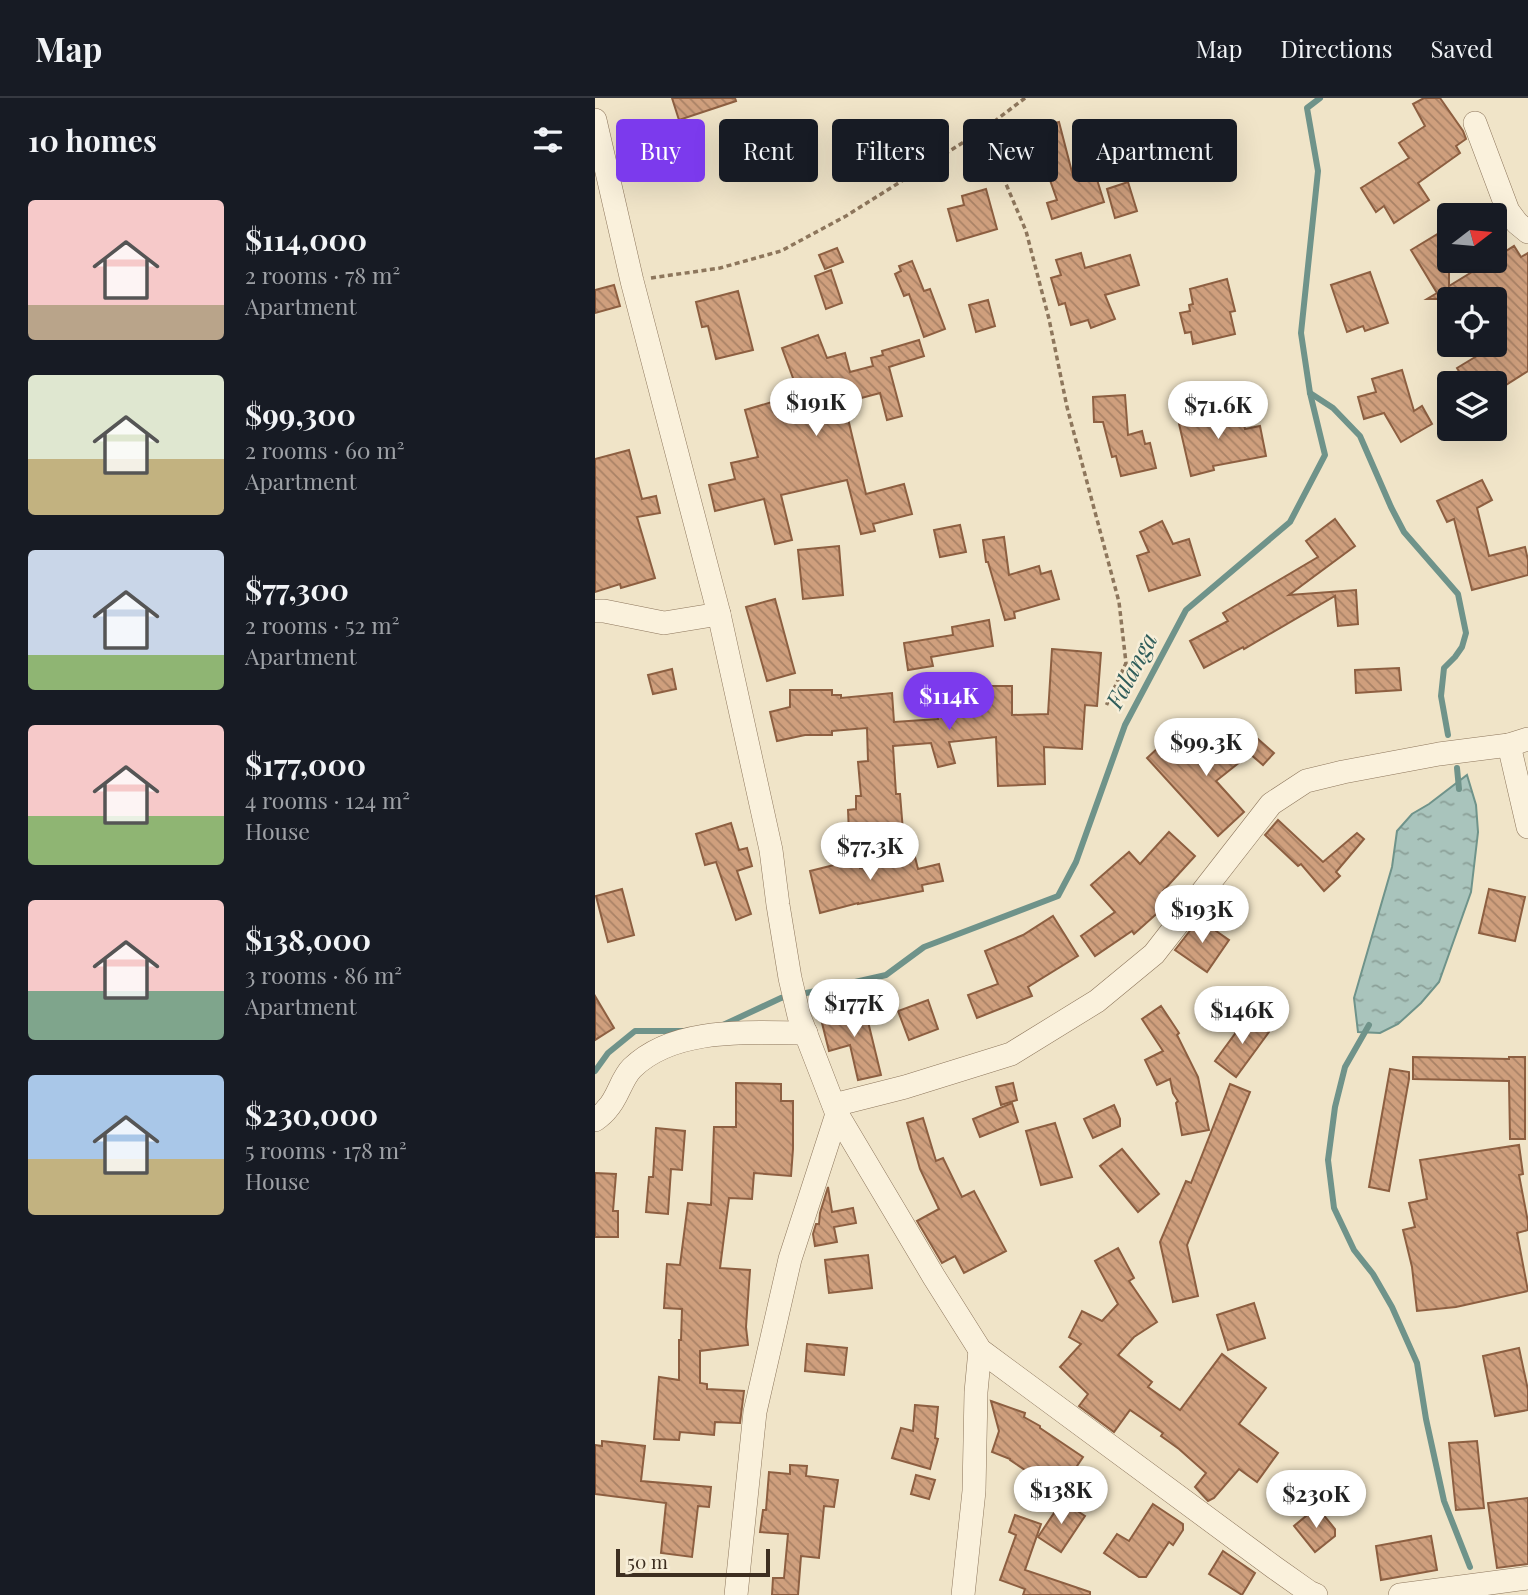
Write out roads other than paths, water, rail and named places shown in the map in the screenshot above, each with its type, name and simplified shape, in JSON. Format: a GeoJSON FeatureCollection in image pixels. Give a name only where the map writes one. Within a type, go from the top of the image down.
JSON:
{"type":"FeatureCollection","features":[{"type":"Feature","properties":{"kind":"street"},"geometry":{"type":"LineString","coordinates":[[595,120],[632,281],[719,614],[771,850],[790,978],[803,1025],[835,1110],[980,1350],[1275,1569],[1316,1595]]}},
{"type":"Feature","properties":{"kind":"street"},"geometry":{"type":"LineString","coordinates":[[1475,123],[1509,211],[1517,223],[1528,232]]}},
{"type":"Feature","properties":{"kind":"street"},"geometry":{"type":"LineString","coordinates":[[595,611],[664,623],[719,614]]}},
{"type":"Feature","properties":{"kind":"street"},"geometry":{"type":"LineString","coordinates":[[835,1110],[1011,1054],[1097,1001],[1154,954],[1271,804],[1306,781],[1459,750],[1519,742],[1528,827]]}},
{"type":"Feature","properties":{"kind":"street"},"geometry":{"type":"LineString","coordinates":[[595,1120],[608,1109],[630,1069],[655,1050],[690,1039],[724,1033],[803,1025]]}},
{"type":"Feature","properties":{"kind":"street"},"geometry":{"type":"LineString","coordinates":[[736,1595],[755,1412],[790,1259],[835,1110]]}},
{"type":"Feature","properties":{"kind":"street"},"geometry":{"type":"LineString","coordinates":[[963,1595],[974,1491],[976,1392],[980,1350]]}},
{"type":"Feature","properties":{"kind":"street"},"geometry":{"type":"LineString","coordinates":[[1400,1595],[1528,1578]]}},
{"type":"Feature","properties":{"kind":"water"},"geometry":{"type":"Polygon","coordinates":[[[1467,775],[1476,805],[1478,832],[1471,892],[1439,982],[1398,1024],[1380,1033],[1358,1032],[1354,998],[1392,867],[1397,831],[1412,814],[1467,775]]]}},
{"type":"Feature","properties":{"kind":"waterway","name":"Falanga"},"geometry":{"type":"LineString","coordinates":[[723,1025],[781,998],[886,975],[924,947],[1058,896],[1076,862],[1125,725],[1186,610],[1290,522],[1325,455],[1310,393],[1301,333],[1318,171],[1307,108],[1320,98]]}},
{"type":"Feature","properties":{"kind":"waterway"},"geometry":{"type":"LineString","coordinates":[[1310,393],[1333,408],[1360,436],[1404,532],[1458,594],[1466,633],[1462,647],[1444,668],[1441,696],[1448,735]]}},
{"type":"Feature","properties":{"kind":"waterway"},"geometry":{"type":"LineString","coordinates":[[1457,768],[1459,789]]}},
{"type":"Feature","properties":{"kind":"waterway"},"geometry":{"type":"LineString","coordinates":[[1369,1025],[1345,1067],[1335,1107],[1328,1160],[1334,1208],[1354,1250],[1373,1274],[1392,1307],[1417,1363],[1444,1501],[1470,1567]]}},
{"type":"Feature","properties":{"kind":"waterway","name":"Falanga"},"geometry":{"type":"LineString","coordinates":[[595,1071],[608,1053],[635,1031],[685,1031]]}}]}
